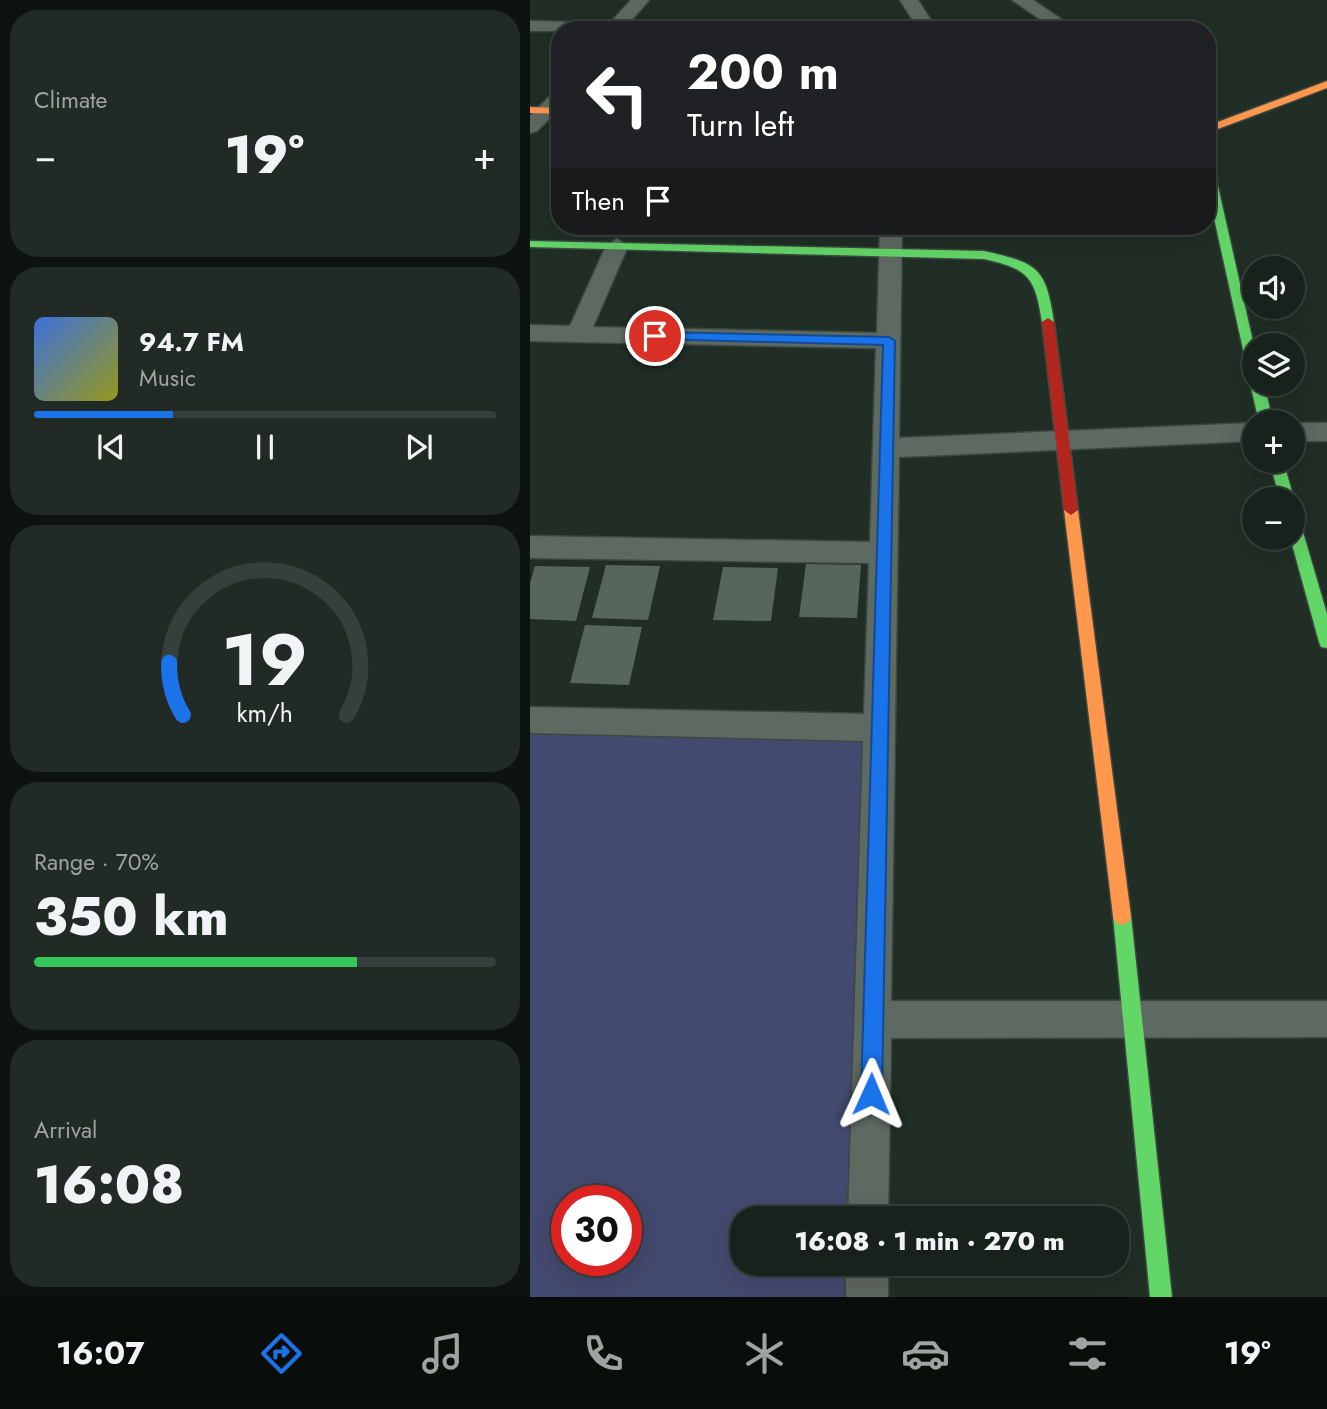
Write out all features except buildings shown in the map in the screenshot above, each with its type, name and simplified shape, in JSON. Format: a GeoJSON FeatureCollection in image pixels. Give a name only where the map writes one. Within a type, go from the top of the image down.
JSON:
{"type":"FeatureCollection","features":[{"type":"Feature","properties":{"kind":"street"},"geometry":{"type":"LineString","coordinates":[[621,21],[640,0]]}},
{"type":"Feature","properties":{"kind":"street"},"geometry":{"type":"LineString","coordinates":[[909,0],[922,21]]}},
{"type":"Feature","properties":{"kind":"street"},"geometry":{"type":"LineString","coordinates":[[1021,0],[1054,21]]}},
{"type":"Feature","properties":{"kind":"street"},"geometry":{"type":"LineString","coordinates":[[530,26],[551,27]]}},
{"type":"Feature","properties":{"kind":"street"},"geometry":{"type":"LineString","coordinates":[[1216,114],[1285,91],[1327,73]]}},
{"type":"Feature","properties":{"kind":"street"},"geometry":{"type":"LineString","coordinates":[[1216,127],[1327,84]]}},
{"type":"Feature","properties":{"kind":"street"},"geometry":{"type":"LineString","coordinates":[[1216,201],[1245,333]]}},
{"type":"Feature","properties":{"kind":"street"},"geometry":{"type":"LineString","coordinates":[[868,1206],[891,240]]}},
{"type":"Feature","properties":{"kind":"street"},"geometry":{"type":"LineString","coordinates":[[530,244],[618,246],[891,240],[1021,263],[1043,284],[1135,1020],[1161,1297]]}},
{"type":"Feature","properties":{"kind":"street"},"geometry":{"type":"LineString","coordinates":[[578,334],[618,246]]}},
{"type":"Feature","properties":{"kind":"street"},"geometry":{"type":"LineString","coordinates":[[530,357],[535,333],[889,341]]}},
{"type":"Feature","properties":{"kind":"street"},"geometry":{"type":"LineString","coordinates":[[887,448],[1242,432]]}},
{"type":"Feature","properties":{"kind":"street"},"geometry":{"type":"LineString","coordinates":[[1305,432],[1327,432]]}},
{"type":"Feature","properties":{"kind":"street"},"geometry":{"type":"LineString","coordinates":[[530,547],[884,553]]}},
{"type":"Feature","properties":{"kind":"street"},"geometry":{"type":"LineString","coordinates":[[1301,550],[1327,642]]}},
{"type":"Feature","properties":{"kind":"street"},"geometry":{"type":"LineString","coordinates":[[530,720],[880,728]]}},
{"type":"Feature","properties":{"kind":"street"},"geometry":{"type":"LineString","coordinates":[[873,1020],[1327,1019]]}},
{"type":"Feature","properties":{"kind":"street"},"geometry":{"type":"LineString","coordinates":[[867,1276],[867,1297]]}},
{"type":"Feature","properties":{"kind":"shaded area"},"geometry":{"type":"Polygon","coordinates":[[[530,732],[867,740],[855,1206],[730,1206],[730,1276],[853,1276],[852,1297],[530,1297],[530,732]]]}},
{"type":"Feature","properties":{"kind":"traffic: fast"},"geometry":{"type":"LineString","coordinates":[[1216,201],[1245,333]]}},
{"type":"Feature","properties":{"kind":"traffic: fast"},"geometry":{"type":"LineString","coordinates":[[530,244],[984,255],[1015,263],[1033,273],[1042,291],[1048,322]]}},
{"type":"Feature","properties":{"kind":"traffic: fast"},"geometry":{"type":"LineString","coordinates":[[1260,396],[1263,410]]}},
{"type":"Feature","properties":{"kind":"traffic: fast"},"geometry":{"type":"LineString","coordinates":[[1280,473],[1284,487]]}},
{"type":"Feature","properties":{"kind":"traffic: fast"},"geometry":{"type":"LineString","coordinates":[[1301,550],[1327,642]]}},
{"type":"Feature","properties":{"kind":"traffic: fast"},"geometry":{"type":"LineString","coordinates":[[1122,916],[1161,1297]]}},
{"type":"Feature","properties":{"kind":"traffic: slow"},"geometry":{"type":"LineString","coordinates":[[1216,127],[1327,84]]}},
{"type":"Feature","properties":{"kind":"traffic: slow"},"geometry":{"type":"LineString","coordinates":[[530,110],[551,111]]}},
{"type":"Feature","properties":{"kind":"traffic: slow"},"geometry":{"type":"LineString","coordinates":[[1071,510],[1122,916]]}},
{"type":"Feature","properties":{"kind":"traffic: jam"},"geometry":{"type":"LineString","coordinates":[[1048,322],[1071,510]]}},
{"type":"Feature","properties":{"kind":"route"},"geometry":{"type":"LineString","coordinates":[[655,336],[889,341],[871,1094]]}}]}
